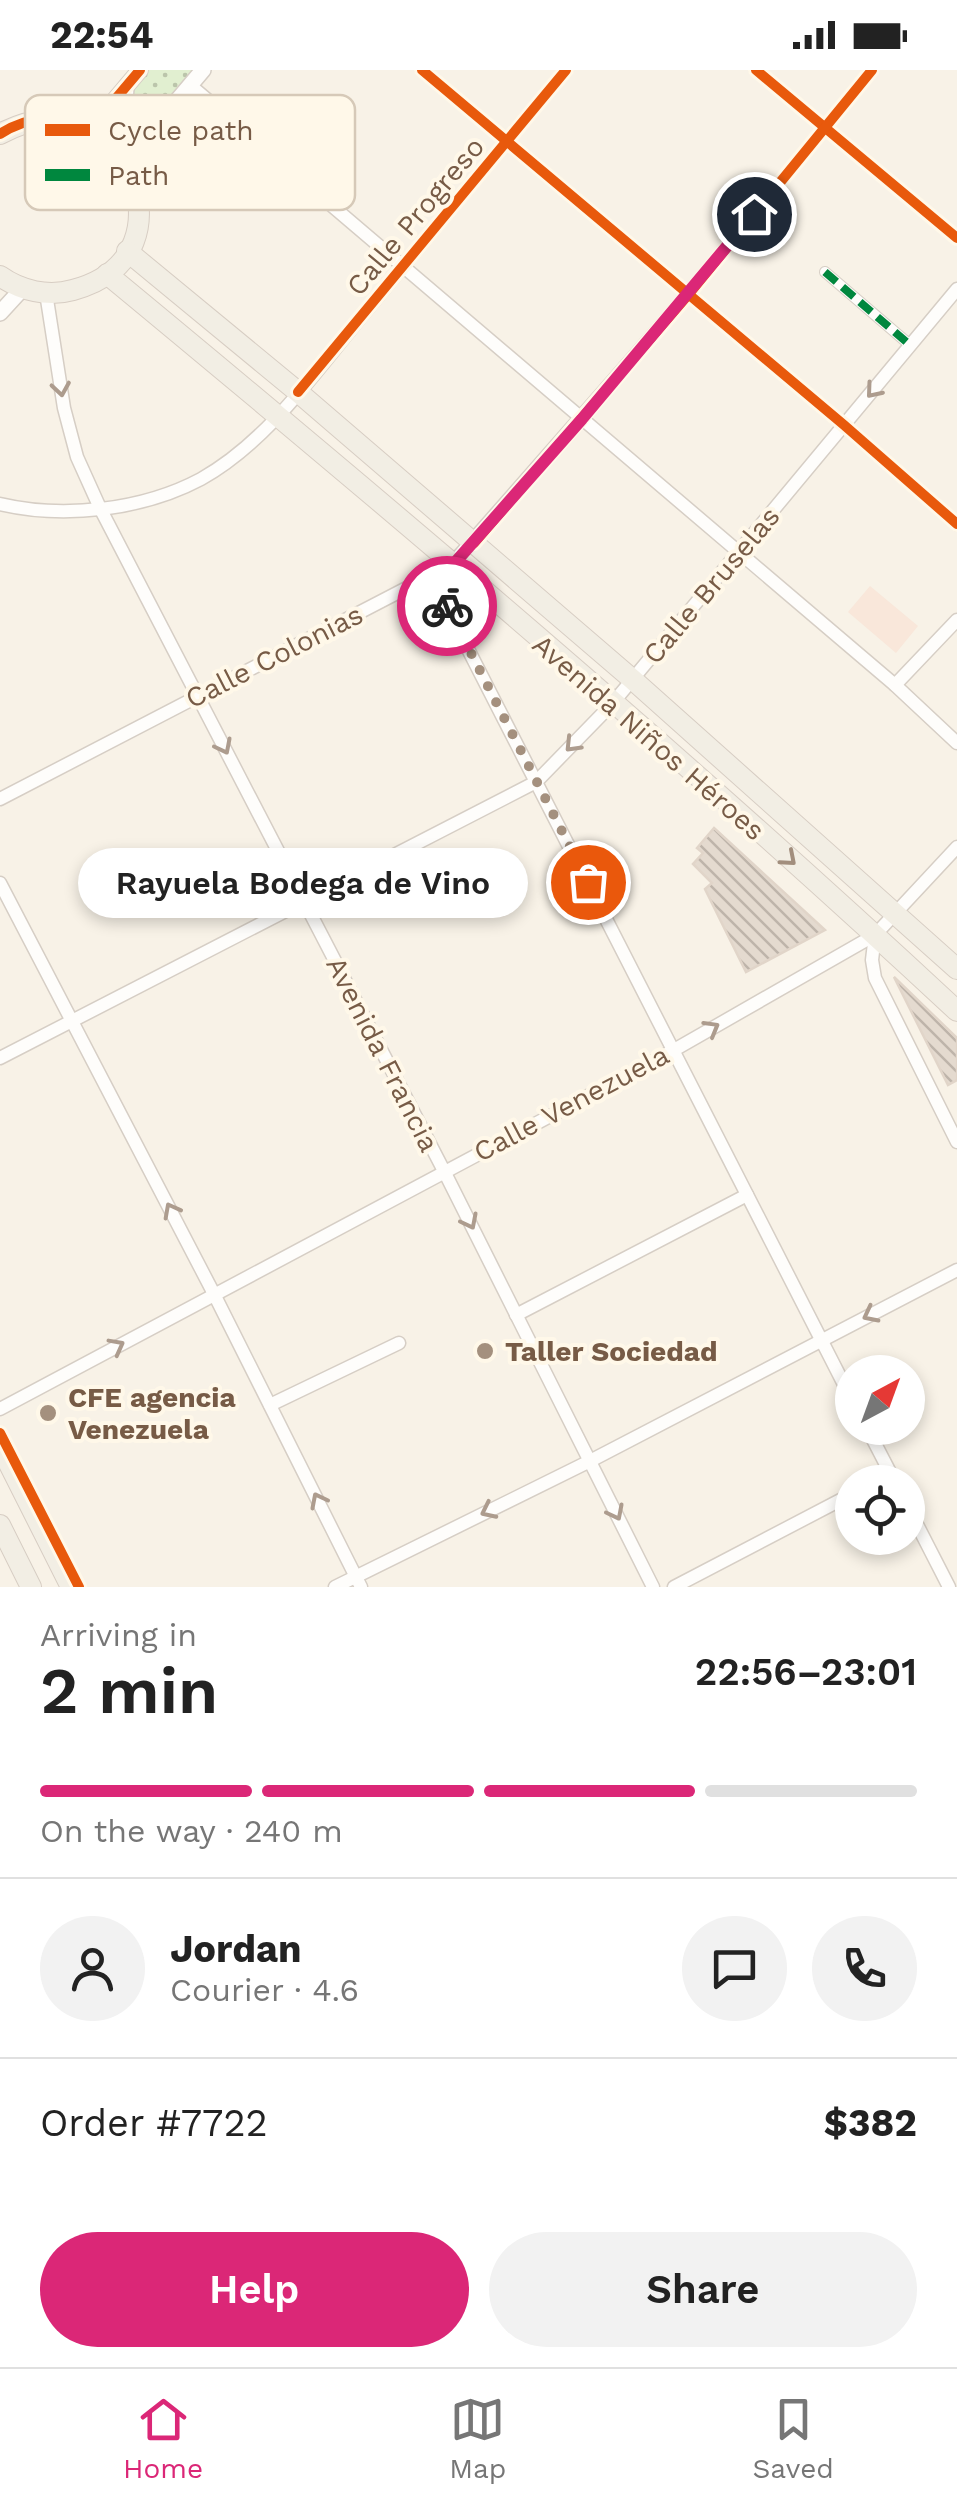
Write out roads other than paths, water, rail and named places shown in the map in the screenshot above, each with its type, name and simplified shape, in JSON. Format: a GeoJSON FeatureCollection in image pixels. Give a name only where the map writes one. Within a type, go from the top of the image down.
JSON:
{"type":"FeatureCollection","features":[{"type":"Feature","properties":{"kind":"main road"},"geometry":{"type":"LineString","coordinates":[[0,134],[25,122]]}},
{"type":"Feature","properties":{"kind":"main road"},"geometry":{"type":"LineString","coordinates":[[0,276],[22,289],[46,293],[78,289],[107,274],[128,251],[140,210]]}},
{"type":"Feature","properties":{"kind":"main road","name":"Avenida Niños Héroes"},"geometry":{"type":"LineString","coordinates":[[128,251],[474,542],[957,969]]}},
{"type":"Feature","properties":{"kind":"main road","name":"Avenida Niños Héroes"},"geometry":{"type":"LineString","coordinates":[[107,274],[278,415],[612,704],[957,1011]]}},
{"type":"Feature","properties":{"kind":"main road"},"geometry":{"type":"LineString","coordinates":[[0,1446],[72,1587]]}},
{"type":"Feature","properties":{"kind":"main road"},"geometry":{"type":"LineString","coordinates":[[0,1525],[32,1587]]}},
{"type":"Feature","properties":{"kind":"street"},"geometry":{"type":"LineString","coordinates":[[119,95],[140,70]]}},
{"type":"Feature","properties":{"kind":"street"},"geometry":{"type":"LineString","coordinates":[[182,95],[203,70]]}},
{"type":"Feature","properties":{"kind":"street"},"geometry":{"type":"LineString","coordinates":[[422,70],[957,524]]}},
{"type":"Feature","properties":{"kind":"street","name":"Calle Progreso"},"geometry":{"type":"LineString","coordinates":[[0,504],[59,512],[155,496],[198,480],[247,444],[298,392],[566,70]]}},
{"type":"Feature","properties":{"kind":"street"},"geometry":{"type":"LineString","coordinates":[[756,70],[957,238]]}},
{"type":"Feature","properties":{"kind":"street","name":"Calle Colonias"},"geometry":{"type":"LineString","coordinates":[[0,799],[452,566],[688,295],[872,70]]}},
{"type":"Feature","properties":{"kind":"street"},"geometry":{"type":"LineString","coordinates":[[190,86],[201,95]]}},
{"type":"Feature","properties":{"kind":"street"},"geometry":{"type":"LineString","coordinates":[[126,87],[126,95]]}},
{"type":"Feature","properties":{"kind":"street"},"geometry":{"type":"LineString","coordinates":[[337,210],[957,743]]}},
{"type":"Feature","properties":{"kind":"street"},"geometry":{"type":"LineString","coordinates":[[825,272],[910,345]]}},
{"type":"Feature","properties":{"kind":"street","name":"Calle Bruselas"},"geometry":{"type":"LineString","coordinates":[[0,1058],[536,782],[612,704],[957,288]]}},
{"type":"Feature","properties":{"kind":"street"},"geometry":{"type":"LineString","coordinates":[[0,313],[22,289]]}},
{"type":"Feature","properties":{"kind":"street","name":"Avenida Francia"},"geometry":{"type":"LineString","coordinates":[[46,293],[64,408],[77,457],[100,508],[444,1171],[653,1587]]}},
{"type":"Feature","properties":{"kind":"street"},"geometry":{"type":"LineString","coordinates":[[452,566],[444,591],[448,610],[835,1366]]}},
{"type":"Feature","properties":{"kind":"street"},"geometry":{"type":"LineString","coordinates":[[894,685],[957,620]]}},
{"type":"Feature","properties":{"kind":"street","name":"Calle Venezuela"},"geometry":{"type":"LineString","coordinates":[[0,1408],[674,1050],[876,935],[957,848]]}},
{"type":"Feature","properties":{"kind":"street"},"geometry":{"type":"LineString","coordinates":[[0,883],[214,1294],[358,1582]]}},
{"type":"Feature","properties":{"kind":"street"},"geometry":{"type":"LineString","coordinates":[[876,935],[872,960],[875,978],[957,1142]]}},
{"type":"Feature","properties":{"kind":"street"},"geometry":{"type":"LineString","coordinates":[[516,1315],[747,1195]]}},
{"type":"Feature","properties":{"kind":"street"},"geometry":{"type":"LineString","coordinates":[[334,1587],[358,1582],[957,1270]]}},
{"type":"Feature","properties":{"kind":"street"},"geometry":{"type":"LineString","coordinates":[[270,1405],[399,1344]]}},
{"type":"Feature","properties":{"kind":"street"},"geometry":{"type":"LineString","coordinates":[[674,1587],[835,1503]]}},
{"type":"Feature","properties":{"kind":"street"},"geometry":{"type":"LineString","coordinates":[[925,1540],[949,1587]]}},
{"type":"Feature","properties":{"kind":"place","name":"Rayuela Bodega de Vino"},"geometry":{"type":"Point","coordinates":[588,882]}},
{"type":"Feature","properties":{"kind":"place","name":"Taller Sociedad"},"geometry":{"type":"Point","coordinates":[485,1351]}},
{"type":"Feature","properties":{"kind":"place","name":"CFE agencia Venezuela"},"geometry":{"type":"Point","coordinates":[48,1413]}}]}
